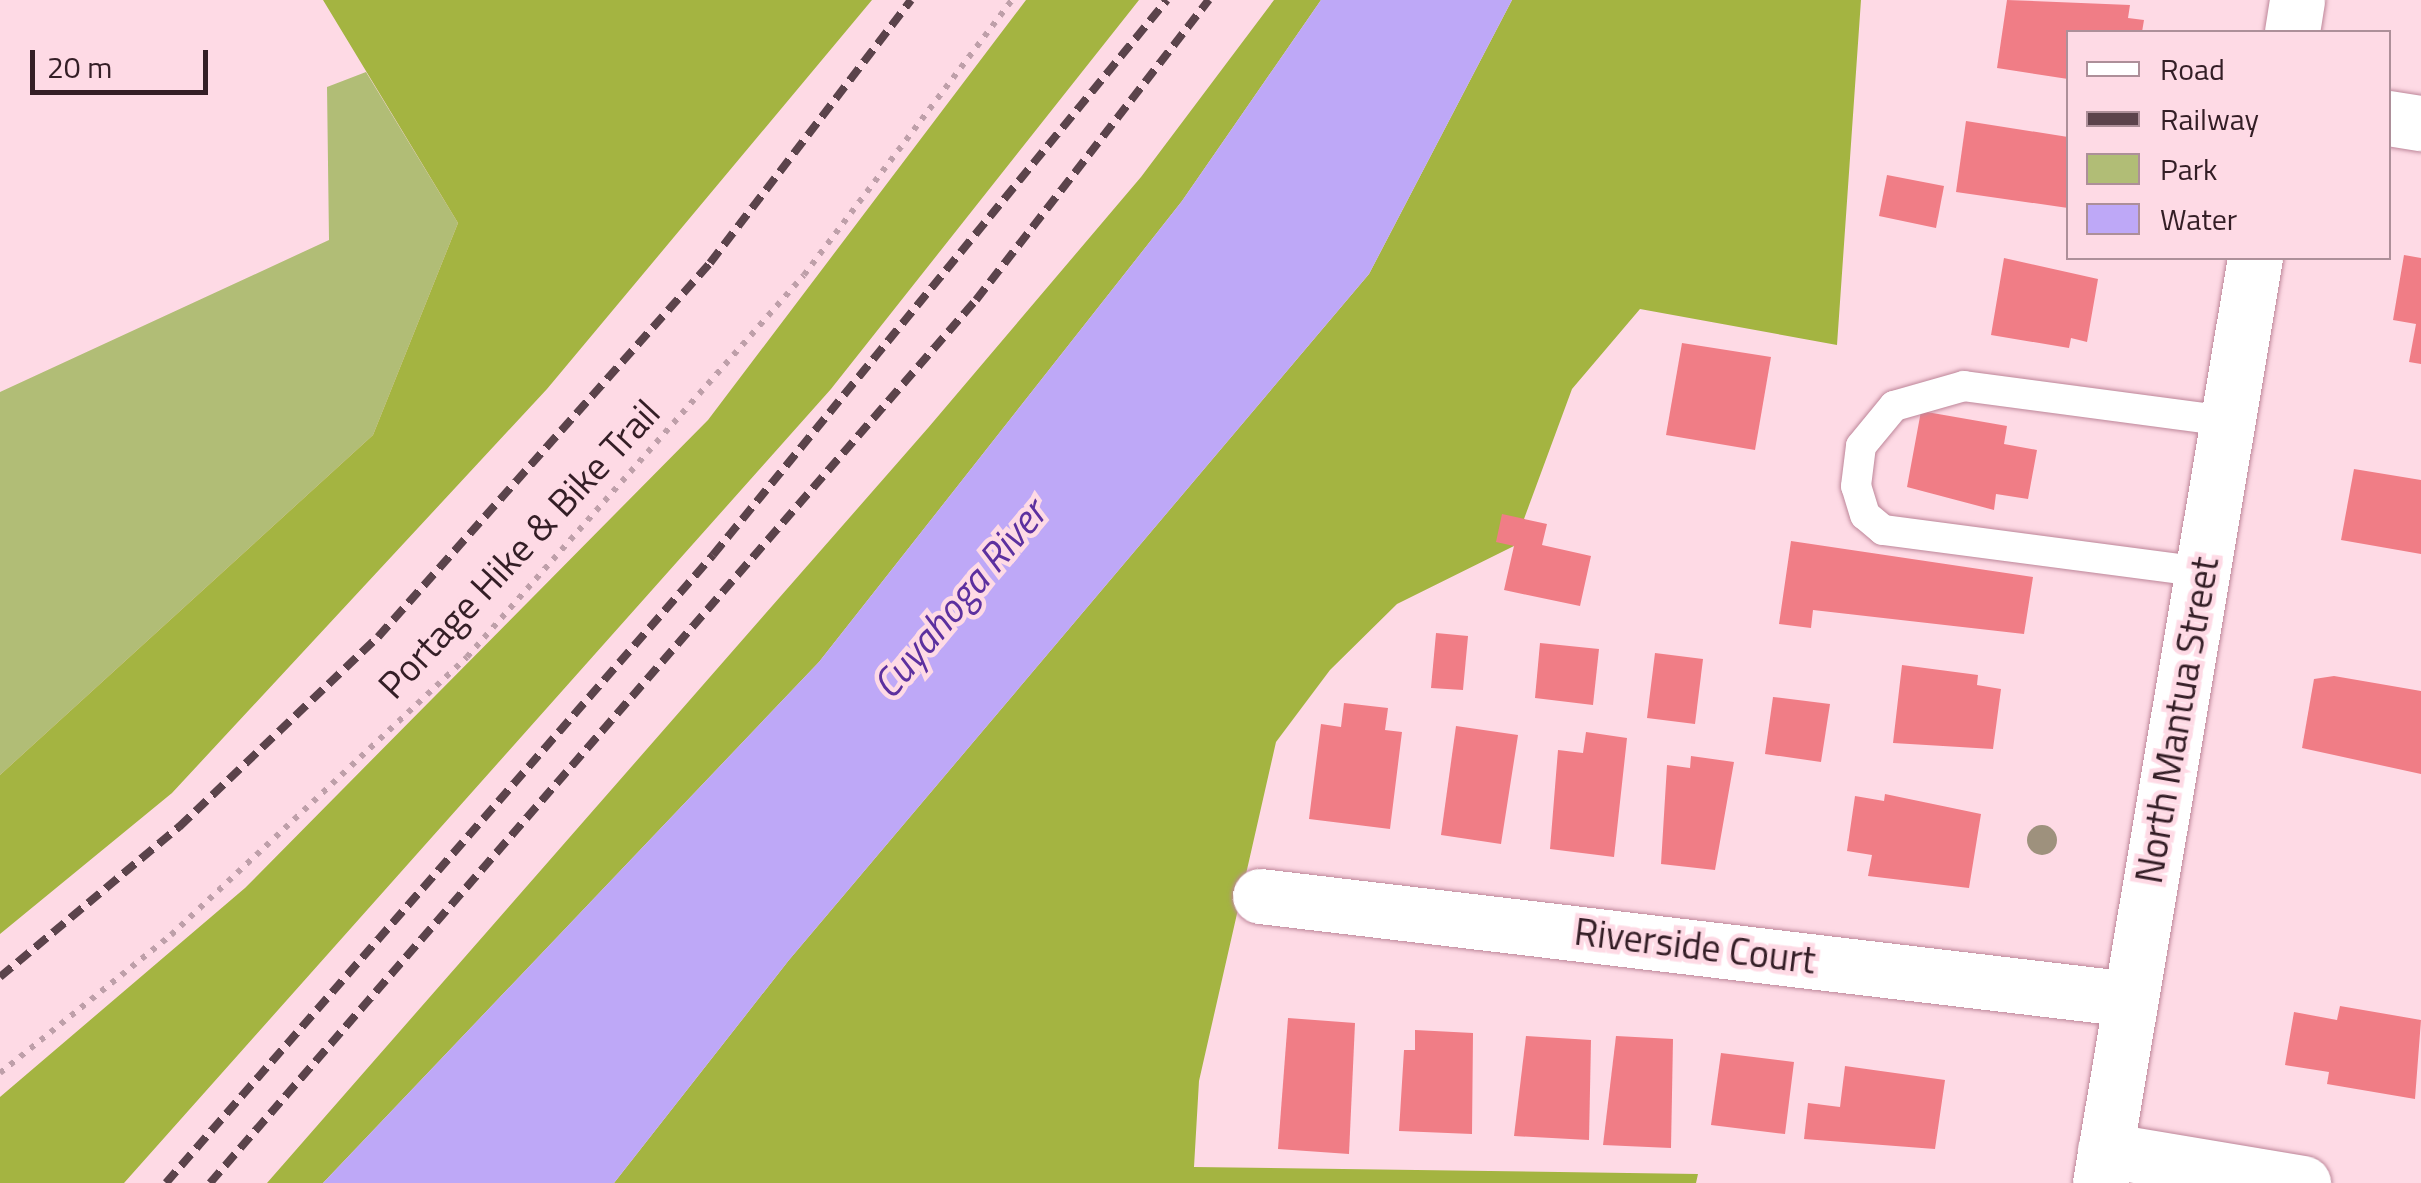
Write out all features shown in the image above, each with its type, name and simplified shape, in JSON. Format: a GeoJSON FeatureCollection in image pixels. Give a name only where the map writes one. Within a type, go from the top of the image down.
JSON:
{"type":"FeatureCollection","features":[{"type":"Feature","properties":{"kind":"street"},"geometry":{"type":"LineString","coordinates":[[2292,30],[2297,0]]}},
{"type":"Feature","properties":{"kind":"street"},"geometry":{"type":"LineString","coordinates":[[2391,118],[2421,123]]}},
{"type":"Feature","properties":{"kind":"street","name":"North Mantua Street"},"geometry":{"type":"LineString","coordinates":[[2102,1167],[2255,260]]}},
{"type":"Feature","properties":{"kind":"street","name":"Riverside Court"},"geometry":{"type":"LineString","coordinates":[[1260,896],[2130,999]]}},
{"type":"Feature","properties":{"kind":"street"},"geometry":{"type":"LineString","coordinates":[[2102,1167],[2303,1183]]}},
{"type":"Feature","properties":{"kind":"lane"},"geometry":{"type":"LineString","coordinates":[[2203,572],[1884,530],[1865,514],[1856,486],[1861,446],[1894,406],[1964,386],[2228,420]]}},
{"type":"Feature","properties":{"kind":"path","name":"Portage Hike & Bike Trail"},"geometry":{"type":"LineString","coordinates":[[0,1074],[171,935],[467,657],[804,275],[1012,0]]}},
{"type":"Feature","properties":{"kind":"green space"},"geometry":{"type":"Polygon","coordinates":[[[323,0],[872,0],[547,389],[172,793],[0,934],[0,775],[373,435],[458,223],[323,0]]]}},
{"type":"Feature","properties":{"kind":"green space"},"geometry":{"type":"Polygon","coordinates":[[[1026,0],[1139,0],[831,389],[124,1183],[0,1183],[0,1097],[245,888],[708,420],[1026,0]]]}},
{"type":"Feature","properties":{"kind":"green space"},"geometry":{"type":"Polygon","coordinates":[[[1274,0],[1321,0],[1182,201],[819,662],[323,1183],[267,1183],[928,428],[1141,177],[1274,0]]]}},
{"type":"Feature","properties":{"kind":"green space"},"geometry":{"type":"Polygon","coordinates":[[[1512,0],[1861,0],[1837,345],[1640,309],[1572,389],[1514,546],[1397,604],[1330,670],[1276,742],[1199,1081],[1194,1167],[1698,1174],[1696,1183],[614,1183],[789,960],[1369,274],[1512,0]]]}},
{"type":"Feature","properties":{"kind":"green space"},"geometry":{"type":"Polygon","coordinates":[[[366,72],[458,223],[373,435],[0,775],[0,392],[329,240],[327,87],[366,72]]]}},
{"type":"Feature","properties":{"kind":"water","name":"Cuyahoga River"},"geometry":{"type":"Polygon","coordinates":[[[1321,0],[1512,0],[1369,274],[789,960],[614,1183],[323,1183],[819,662],[1182,201],[1321,0]]]}},
{"type":"Feature","properties":{"kind":"building"},"geometry":{"type":"Polygon","coordinates":[[[2007,0],[2130,5],[2128,18],[2144,20],[2142,30],[2066,30],[2066,79],[1997,68],[2007,0]]]}},
{"type":"Feature","properties":{"kind":"building"},"geometry":{"type":"Polygon","coordinates":[[[1966,121],[2066,137],[2066,208],[1956,192],[1966,121]]]}},
{"type":"Feature","properties":{"kind":"building"},"geometry":{"type":"Polygon","coordinates":[[[1887,175],[1944,186],[1936,228],[1879,216],[1887,175]]]}},
{"type":"Feature","properties":{"kind":"building"},"geometry":{"type":"Polygon","coordinates":[[[2404,255],[2421,258],[2421,364],[2409,362],[2416,324],[2393,320],[2404,255]]]}},
{"type":"Feature","properties":{"kind":"building"},"geometry":{"type":"Polygon","coordinates":[[[2004,258],[2098,279],[2087,342],[2071,338],[2069,348],[1991,335],[2004,258]]]}},
{"type":"Feature","properties":{"kind":"building"},"geometry":{"type":"Polygon","coordinates":[[[1682,343],[1771,357],[1755,450],[1666,435],[1682,343]]]}},
{"type":"Feature","properties":{"kind":"building"},"geometry":{"type":"Polygon","coordinates":[[[1921,411],[2007,426],[2004,444],[2037,450],[2028,499],[1996,494],[1994,510],[1907,487],[1921,411]]]}},
{"type":"Feature","properties":{"kind":"building"},"geometry":{"type":"Polygon","coordinates":[[[2354,469],[2421,480],[2421,554],[2341,540],[2354,469]]]}},
{"type":"Feature","properties":{"kind":"building"},"geometry":{"type":"Polygon","coordinates":[[[1502,514],[1547,524],[1542,545],[1591,556],[1580,606],[1504,590],[1514,546],[1496,542],[1502,514]]]}},
{"type":"Feature","properties":{"kind":"building"},"geometry":{"type":"Polygon","coordinates":[[[1791,541],[2033,577],[2024,634],[1813,610],[1811,628],[1779,624],[1791,541]]]}},
{"type":"Feature","properties":{"kind":"building"},"geometry":{"type":"Polygon","coordinates":[[[1436,633],[1468,636],[1463,690],[1431,688],[1436,633]]]}},
{"type":"Feature","properties":{"kind":"building"},"geometry":{"type":"Polygon","coordinates":[[[1540,643],[1599,649],[1593,705],[1535,698],[1540,643]]]}},
{"type":"Feature","properties":{"kind":"building"},"geometry":{"type":"Polygon","coordinates":[[[1655,653],[1703,659],[1695,724],[1647,718],[1655,653]]]}},
{"type":"Feature","properties":{"kind":"building"},"geometry":{"type":"Polygon","coordinates":[[[1902,665],[1978,675],[1977,685],[2001,689],[1993,749],[1893,743],[1902,665]]]}},
{"type":"Feature","properties":{"kind":"building"},"geometry":{"type":"Polygon","coordinates":[[[2334,676],[2421,691],[2421,774],[2302,748],[2314,679],[2334,676]]]}},
{"type":"Feature","properties":{"kind":"building"},"geometry":{"type":"Polygon","coordinates":[[[1773,697],[1830,704],[1821,762],[1765,754],[1773,697]]]}},
{"type":"Feature","properties":{"kind":"building"},"geometry":{"type":"Polygon","coordinates":[[[1344,703],[1388,708],[1385,730],[1402,732],[1390,829],[1309,819],[1321,724],[1341,727],[1344,703]]]}},
{"type":"Feature","properties":{"kind":"building"},"geometry":{"type":"Polygon","coordinates":[[[1456,726],[1518,735],[1501,844],[1441,835],[1456,726]]]}},
{"type":"Feature","properties":{"kind":"building"},"geometry":{"type":"Polygon","coordinates":[[[1586,732],[1627,738],[1614,857],[1550,849],[1558,750],[1583,753],[1586,732]]]}},
{"type":"Feature","properties":{"kind":"building"},"geometry":{"type":"Polygon","coordinates":[[[1691,756],[1734,762],[1715,870],[1661,864],[1667,765],[1690,768],[1691,756]]]}},
{"type":"Feature","properties":{"kind":"building"},"geometry":{"type":"Polygon","coordinates":[[[1885,794],[1981,814],[1969,888],[1868,876],[1872,855],[1847,851],[1855,796],[1884,801],[1885,794]]]}},
{"type":"Feature","properties":{"kind":"building"},"geometry":{"type":"Polygon","coordinates":[[[2340,1006],[2421,1020],[2415,1099],[2327,1084],[2329,1072],[2285,1065],[2294,1012],[2337,1020],[2340,1006]]]}},
{"type":"Feature","properties":{"kind":"building"},"geometry":{"type":"Polygon","coordinates":[[[1288,1018],[1355,1023],[1349,1154],[1278,1149],[1288,1018]]]}},
{"type":"Feature","properties":{"kind":"building"},"geometry":{"type":"Polygon","coordinates":[[[1415,1030],[1473,1033],[1472,1134],[1399,1131],[1404,1050],[1415,1050],[1415,1030]]]}},
{"type":"Feature","properties":{"kind":"building"},"geometry":{"type":"Polygon","coordinates":[[[1526,1036],[1591,1040],[1589,1140],[1514,1136],[1526,1036]]]}},
{"type":"Feature","properties":{"kind":"building"},"geometry":{"type":"Polygon","coordinates":[[[1616,1036],[1673,1039],[1671,1148],[1603,1145],[1616,1036]]]}},
{"type":"Feature","properties":{"kind":"building"},"geometry":{"type":"Polygon","coordinates":[[[1721,1053],[1794,1062],[1785,1134],[1711,1125],[1721,1053]]]}},
{"type":"Feature","properties":{"kind":"building"},"geometry":{"type":"Polygon","coordinates":[[[1845,1066],[1945,1080],[1935,1149],[1804,1139],[1808,1103],[1840,1107],[1845,1066]]]}},
{"type":"Feature","properties":{"kind":"railway"},"geometry":{"type":"LineString","coordinates":[[0,977],[179,827],[378,637],[710,263],[911,0]]}},
{"type":"Feature","properties":{"kind":"railway"},"geometry":{"type":"LineString","coordinates":[[166,1183],[713,555],[1167,0]]}},
{"type":"Feature","properties":{"kind":"railway"},"geometry":{"type":"LineString","coordinates":[[210,1183],[976,300],[1209,0]]}}]}
